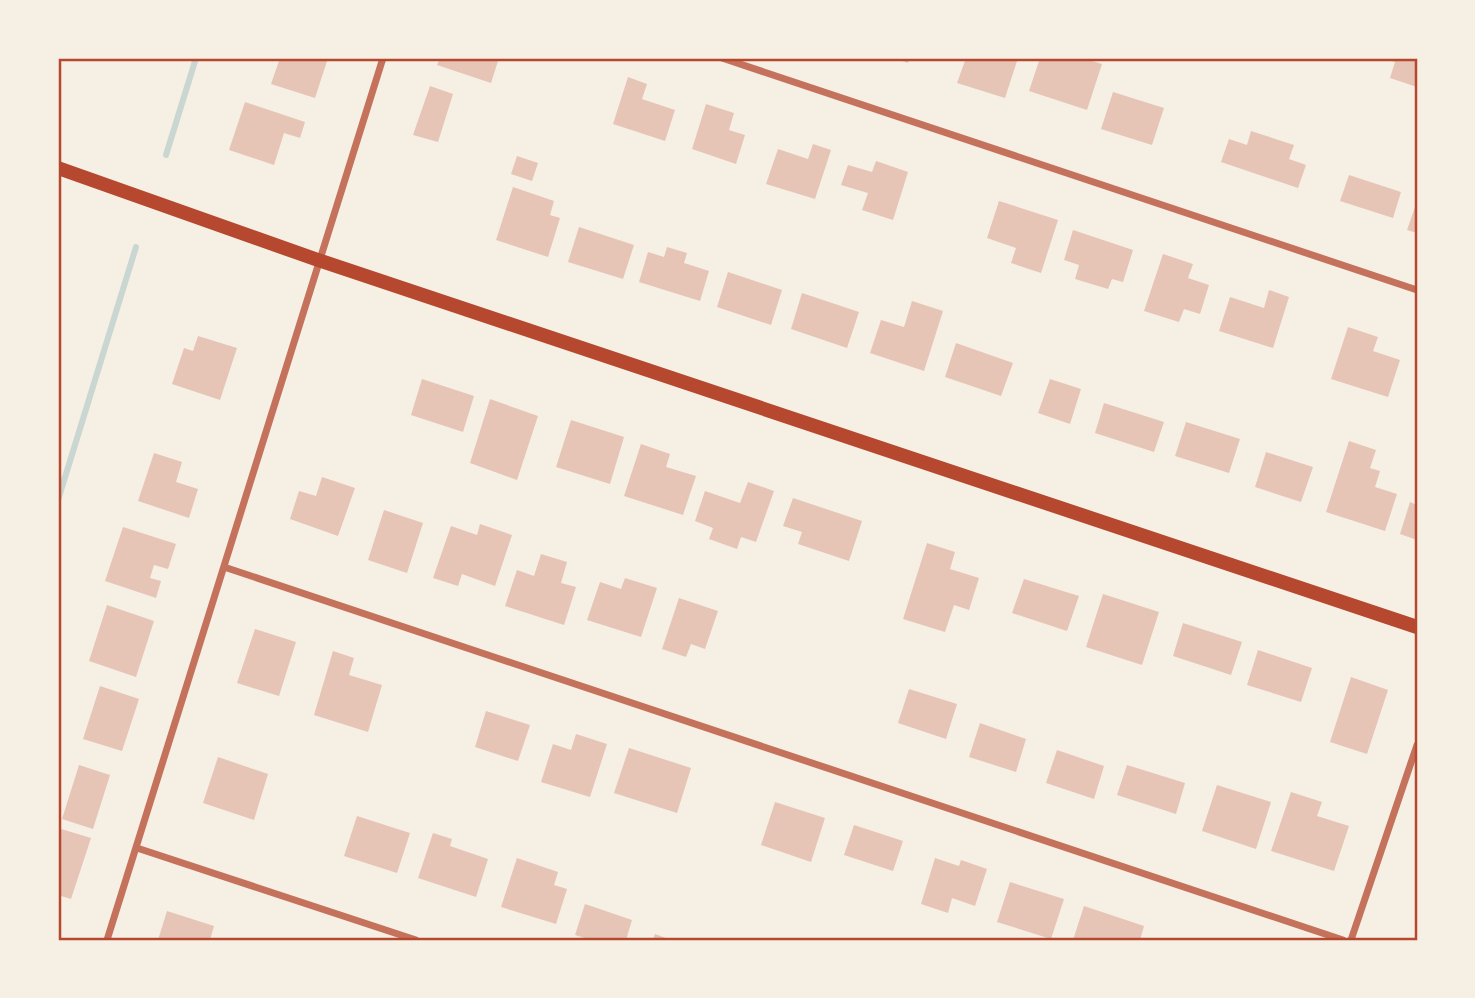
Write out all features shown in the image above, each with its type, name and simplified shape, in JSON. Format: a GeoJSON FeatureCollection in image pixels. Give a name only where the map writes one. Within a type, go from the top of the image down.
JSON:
{"type":"FeatureCollection","features":[{"type":"Feature","properties":{"kind":"main road"},"geometry":{"type":"LineString","coordinates":[[58,168],[318,260],[1417,627]]}},
{"type":"Feature","properties":{"kind":"street"},"geometry":{"type":"LineString","coordinates":[[107,940],[383,58]]}},
{"type":"Feature","properties":{"kind":"street"},"geometry":{"type":"LineString","coordinates":[[722,58],[1417,290]]}},
{"type":"Feature","properties":{"kind":"street"},"geometry":{"type":"LineString","coordinates":[[224,567],[1343,940]]}},
{"type":"Feature","properties":{"kind":"street"},"geometry":{"type":"LineString","coordinates":[[1351,940],[1417,745]]}},
{"type":"Feature","properties":{"kind":"street"},"geometry":{"type":"LineString","coordinates":[[137,848],[416,940]]}},
{"type":"Feature","properties":{"kind":"building"},"geometry":{"type":"Polygon","coordinates":[[[280,58],[328,58],[315,98],[271,84],[280,58]]]}},
{"type":"Feature","properties":{"kind":"building"},"geometry":{"type":"Polygon","coordinates":[[[440,58],[499,58],[491,83],[437,65],[440,58]]]}},
{"type":"Feature","properties":{"kind":"building"},"geometry":{"type":"Polygon","coordinates":[[[893,58],[910,58],[908,63],[893,58]]]}},
{"type":"Feature","properties":{"kind":"building"},"geometry":{"type":"Polygon","coordinates":[[[966,58],[1018,58],[1005,98],[957,83],[966,58]]]}},
{"type":"Feature","properties":{"kind":"building"},"geometry":{"type":"Polygon","coordinates":[[[1040,58],[1082,58],[1102,64],[1087,110],[1029,91],[1040,58]]]}},
{"type":"Feature","properties":{"kind":"building"},"geometry":{"type":"Polygon","coordinates":[[[1383,58],[1417,58],[1417,87],[1390,78],[1395,62],[1383,58]]]}},
{"type":"Feature","properties":{"kind":"building"},"geometry":{"type":"Polygon","coordinates":[[[628,77],[647,84],[642,99],[675,110],[665,141],[613,124],[628,77]]]}},
{"type":"Feature","properties":{"kind":"building"},"geometry":{"type":"Polygon","coordinates":[[[430,86],[453,94],[438,142],[413,135],[430,86]]]}},
{"type":"Feature","properties":{"kind":"building"},"geometry":{"type":"Polygon","coordinates":[[[1113,92],[1164,108],[1152,145],[1101,129],[1113,92]]]}},
{"type":"Feature","properties":{"kind":"building"},"geometry":{"type":"Polygon","coordinates":[[[245,102],[305,122],[300,138],[284,133],[274,165],[229,150],[245,102]]]}},
{"type":"Feature","properties":{"kind":"building"},"geometry":{"type":"Polygon","coordinates":[[[706,104],[734,113],[729,130],[745,135],[736,164],[692,149],[706,104]]]}},
{"type":"Feature","properties":{"kind":"building"},"geometry":{"type":"Polygon","coordinates":[[[1251,131],[1294,145],[1289,159],[1306,165],[1298,188],[1221,162],[1229,139],[1247,145],[1251,131]]]}},
{"type":"Feature","properties":{"kind":"building"},"geometry":{"type":"Polygon","coordinates":[[[813,144],[831,150],[815,199],[766,184],[778,149],[808,159],[813,144]]]}},
{"type":"Feature","properties":{"kind":"building"},"geometry":{"type":"Polygon","coordinates":[[[517,156],[538,163],[532,181],[511,174],[517,156]]]}},
{"type":"Feature","properties":{"kind":"building"},"geometry":{"type":"Polygon","coordinates":[[[876,161],[908,172],[893,220],[862,210],[868,193],[841,185],[848,165],[872,172],[876,161]]]}},
{"type":"Feature","properties":{"kind":"building"},"geometry":{"type":"Polygon","coordinates":[[[1349,175],[1401,192],[1393,218],[1340,201],[1349,175]]]}},
{"type":"Feature","properties":{"kind":"building"},"geometry":{"type":"Polygon","coordinates":[[[513,187],[554,201],[550,215],[560,218],[548,257],[496,240],[513,187]]]}},
{"type":"Feature","properties":{"kind":"building"},"geometry":{"type":"Polygon","coordinates":[[[999,201],[1058,220],[1041,273],[1011,263],[1016,248],[987,238],[999,201]]]}},
{"type":"Feature","properties":{"kind":"building"},"geometry":{"type":"Polygon","coordinates":[[[1417,201],[1417,233],[1407,230],[1417,201]]]}},
{"type":"Feature","properties":{"kind":"building"},"geometry":{"type":"Polygon","coordinates":[[[579,227],[634,245],[623,279],[568,262],[579,227]]]}},
{"type":"Feature","properties":{"kind":"building"},"geometry":{"type":"Polygon","coordinates":[[[1073,230],[1133,250],[1123,282],[1112,279],[1108,289],[1075,279],[1079,265],[1064,260],[1073,230]]]}},
{"type":"Feature","properties":{"kind":"building"},"geometry":{"type":"Polygon","coordinates":[[[667,247],[687,253],[684,263],[709,271],[700,301],[639,282],[648,252],[664,257],[667,247]]]}},
{"type":"Feature","properties":{"kind":"building"},"geometry":{"type":"Polygon","coordinates":[[[1163,254],[1193,264],[1188,278],[1209,285],[1200,314],[1184,309],[1179,322],[1144,311],[1163,254]]]}},
{"type":"Feature","properties":{"kind":"building"},"geometry":{"type":"Polygon","coordinates":[[[728,272],[782,290],[771,325],[717,307],[728,272]]]}},
{"type":"Feature","properties":{"kind":"building"},"geometry":{"type":"Polygon","coordinates":[[[1269,290],[1289,297],[1273,348],[1219,331],[1230,297],[1264,308],[1269,290]]]}},
{"type":"Feature","properties":{"kind":"building"},"geometry":{"type":"Polygon","coordinates":[[[802,293],[859,312],[847,348],[791,329],[802,293]]]}},
{"type":"Feature","properties":{"kind":"building"},"geometry":{"type":"Polygon","coordinates":[[[912,301],[943,311],[924,371],[870,353],[881,320],[904,327],[912,301]]]}},
{"type":"Feature","properties":{"kind":"building"},"geometry":{"type":"Polygon","coordinates":[[[1348,327],[1378,337],[1373,351],[1400,360],[1388,397],[1331,379],[1348,327]]]}},
{"type":"Feature","properties":{"kind":"building"},"geometry":{"type":"Polygon","coordinates":[[[198,336],[237,348],[220,400],[172,384],[184,348],[193,351],[198,336]]]}},
{"type":"Feature","properties":{"kind":"building"},"geometry":{"type":"Polygon","coordinates":[[[956,343],[1013,363],[1001,396],[945,377],[956,343]]]}},
{"type":"Feature","properties":{"kind":"building"},"geometry":{"type":"Polygon","coordinates":[[[422,379],[474,396],[463,432],[411,415],[422,379]]]}},
{"type":"Feature","properties":{"kind":"building"},"geometry":{"type":"Polygon","coordinates":[[[1050,379],[1081,389],[1070,424],[1038,413],[1050,379]]]}},
{"type":"Feature","properties":{"kind":"building"},"geometry":{"type":"Polygon","coordinates":[[[490,399],[538,416],[517,480],[470,463],[490,399]]]}},
{"type":"Feature","properties":{"kind":"building"},"geometry":{"type":"Polygon","coordinates":[[[1104,403],[1164,422],[1154,452],[1095,433],[1104,403]]]}},
{"type":"Feature","properties":{"kind":"building"},"geometry":{"type":"Polygon","coordinates":[[[571,420],[624,437],[610,484],[556,467],[571,420]]]}},
{"type":"Feature","properties":{"kind":"building"},"geometry":{"type":"Polygon","coordinates":[[[1186,422],[1240,439],[1229,473],[1175,456],[1186,422]]]}},
{"type":"Feature","properties":{"kind":"building"},"geometry":{"type":"Polygon","coordinates":[[[1349,441],[1376,450],[1370,468],[1380,471],[1375,487],[1397,494],[1385,531],[1326,512],[1349,441]]]}},
{"type":"Feature","properties":{"kind":"building"},"geometry":{"type":"Polygon","coordinates":[[[641,444],[670,454],[666,467],[696,476],[683,515],[624,496],[641,444]]]}},
{"type":"Feature","properties":{"kind":"building"},"geometry":{"type":"Polygon","coordinates":[[[1266,452],[1313,467],[1301,502],[1255,487],[1266,452]]]}},
{"type":"Feature","properties":{"kind":"building"},"geometry":{"type":"Polygon","coordinates":[[[154,453],[182,462],[176,482],[198,489],[189,518],[138,501],[154,453]]]}},
{"type":"Feature","properties":{"kind":"building"},"geometry":{"type":"Polygon","coordinates":[[[322,477],[355,488],[338,536],[290,519],[299,491],[316,496],[322,477]]]}},
{"type":"Feature","properties":{"kind":"building"},"geometry":{"type":"Polygon","coordinates":[[[748,482],[774,491],[756,542],[741,537],[737,549],[709,539],[713,528],[695,521],[705,491],[740,503],[748,482]]]}},
{"type":"Feature","properties":{"kind":"building"},"geometry":{"type":"Polygon","coordinates":[[[793,498],[862,521],[849,561],[798,544],[802,532],[783,526],[793,498]]]}},
{"type":"Feature","properties":{"kind":"building"},"geometry":{"type":"Polygon","coordinates":[[[1410,502],[1417,505],[1417,540],[1400,534],[1410,502]]]}},
{"type":"Feature","properties":{"kind":"building"},"geometry":{"type":"Polygon","coordinates":[[[384,510],[423,523],[407,573],[368,560],[384,510]]]}},
{"type":"Feature","properties":{"kind":"building"},"geometry":{"type":"Polygon","coordinates":[[[480,524],[512,535],[495,586],[462,574],[458,586],[433,578],[451,526],[477,535],[480,524]]]}},
{"type":"Feature","properties":{"kind":"building"},"geometry":{"type":"Polygon","coordinates":[[[123,527],[176,544],[168,569],[154,565],[150,578],[161,581],[156,598],[105,581],[123,527]]]}},
{"type":"Feature","properties":{"kind":"building"},"geometry":{"type":"Polygon","coordinates":[[[927,543],[955,552],[950,569],[979,578],[969,610],[954,605],[945,632],[903,619],[927,543]]]}},
{"type":"Feature","properties":{"kind":"building"},"geometry":{"type":"Polygon","coordinates":[[[541,554],[567,562],[561,583],[576,587],[564,625],[505,606],[517,570],[534,576],[541,554]]]}},
{"type":"Feature","properties":{"kind":"building"},"geometry":{"type":"Polygon","coordinates":[[[625,578],[657,588],[641,637],[587,620],[600,582],[621,589],[625,578]]]}},
{"type":"Feature","properties":{"kind":"building"},"geometry":{"type":"Polygon","coordinates":[[[1024,579],[1079,596],[1067,631],[1012,613],[1024,579]]]}},
{"type":"Feature","properties":{"kind":"building"},"geometry":{"type":"Polygon","coordinates":[[[1103,594],[1159,612],[1142,665],[1086,647],[1103,594]]]}},
{"type":"Feature","properties":{"kind":"building"},"geometry":{"type":"Polygon","coordinates":[[[679,598],[718,611],[705,649],[691,644],[686,657],[662,649],[679,598]]]}},
{"type":"Feature","properties":{"kind":"building"},"geometry":{"type":"Polygon","coordinates":[[[107,605],[154,621],[136,677],[89,661],[107,605]]]}},
{"type":"Feature","properties":{"kind":"building"},"geometry":{"type":"Polygon","coordinates":[[[1183,623],[1242,642],[1231,675],[1173,656],[1183,623]]]}},
{"type":"Feature","properties":{"kind":"building"},"geometry":{"type":"Polygon","coordinates":[[[255,629],[296,642],[279,696],[237,683],[255,629]]]}},
{"type":"Feature","properties":{"kind":"building"},"geometry":{"type":"Polygon","coordinates":[[[1258,650],[1312,668],[1301,702],[1247,685],[1258,650]]]}},
{"type":"Feature","properties":{"kind":"building"},"geometry":{"type":"Polygon","coordinates":[[[333,651],[354,658],[349,675],[382,685],[368,732],[314,715],[333,651]]]}},
{"type":"Feature","properties":{"kind":"building"},"geometry":{"type":"Polygon","coordinates":[[[1351,677],[1388,690],[1367,754],[1330,742],[1351,677]]]}},
{"type":"Feature","properties":{"kind":"building"},"geometry":{"type":"Polygon","coordinates":[[[100,686],[139,699],[122,751],[83,739],[100,686]]]}},
{"type":"Feature","properties":{"kind":"building"},"geometry":{"type":"Polygon","coordinates":[[[909,689],[957,704],[946,739],[898,723],[909,689]]]}},
{"type":"Feature","properties":{"kind":"building"},"geometry":{"type":"Polygon","coordinates":[[[486,711],[530,725],[518,761],[475,747],[486,711]]]}},
{"type":"Feature","properties":{"kind":"building"},"geometry":{"type":"Polygon","coordinates":[[[980,723],[1026,739],[1016,772],[969,757],[980,723]]]}},
{"type":"Feature","properties":{"kind":"building"},"geometry":{"type":"Polygon","coordinates":[[[576,734],[607,744],[590,797],[541,782],[553,744],[571,750],[576,734]]]}},
{"type":"Feature","properties":{"kind":"building"},"geometry":{"type":"Polygon","coordinates":[[[629,748],[691,768],[677,813],[614,793],[629,748]]]}},
{"type":"Feature","properties":{"kind":"building"},"geometry":{"type":"Polygon","coordinates":[[[1057,750],[1104,766],[1094,799],[1046,783],[1057,750]]]}},
{"type":"Feature","properties":{"kind":"building"},"geometry":{"type":"Polygon","coordinates":[[[218,757],[268,774],[254,820],[203,803],[218,757]]]}},
{"type":"Feature","properties":{"kind":"building"},"geometry":{"type":"Polygon","coordinates":[[[79,765],[110,775],[93,829],[62,819],[79,765]]]}},
{"type":"Feature","properties":{"kind":"building"},"geometry":{"type":"Polygon","coordinates":[[[1127,765],[1185,783],[1176,814],[1117,795],[1127,765]]]}},
{"type":"Feature","properties":{"kind":"building"},"geometry":{"type":"Polygon","coordinates":[[[1217,785],[1271,802],[1256,849],[1202,831],[1217,785]]]}},
{"type":"Feature","properties":{"kind":"building"},"geometry":{"type":"Polygon","coordinates":[[[1291,792],[1322,802],[1317,816],[1349,826],[1334,871],[1271,851],[1291,792]]]}},
{"type":"Feature","properties":{"kind":"building"},"geometry":{"type":"Polygon","coordinates":[[[775,802],[825,818],[811,862],[761,845],[775,802]]]}},
{"type":"Feature","properties":{"kind":"building"},"geometry":{"type":"Polygon","coordinates":[[[357,816],[410,833],[397,873],[344,856],[357,816]]]}},
{"type":"Feature","properties":{"kind":"building"},"geometry":{"type":"Polygon","coordinates":[[[854,825],[903,841],[893,871],[844,855],[854,825]]]}},
{"type":"Feature","properties":{"kind":"building"},"geometry":{"type":"Polygon","coordinates":[[[58,828],[91,838],[71,899],[58,895],[58,828]]]}},
{"type":"Feature","properties":{"kind":"building"},"geometry":{"type":"Polygon","coordinates":[[[433,833],[452,839],[450,846],[488,859],[476,897],[418,878],[433,833]]]}},
{"type":"Feature","properties":{"kind":"building"},"geometry":{"type":"Polygon","coordinates":[[[517,858],[558,872],[554,885],[567,889],[556,924],[501,907],[517,858]]]}},
{"type":"Feature","properties":{"kind":"building"},"geometry":{"type":"Polygon","coordinates":[[[935,858],[959,866],[961,860],[987,869],[975,906],[952,898],[948,913],[921,904],[935,858]]]}},
{"type":"Feature","properties":{"kind":"building"},"geometry":{"type":"Polygon","coordinates":[[[1010,882],[1064,899],[1051,939],[997,922],[1010,882]]]}},
{"type":"Feature","properties":{"kind":"building"},"geometry":{"type":"Polygon","coordinates":[[[585,904],[632,920],[626,940],[591,940],[575,935],[585,904]]]}},
{"type":"Feature","properties":{"kind":"building"},"geometry":{"type":"Polygon","coordinates":[[[1084,906],[1144,926],[1140,940],[1073,940],[1084,906]]]}},
{"type":"Feature","properties":{"kind":"building"},"geometry":{"type":"Polygon","coordinates":[[[167,911],[214,926],[210,940],[158,940],[167,911]]]}},
{"type":"Feature","properties":{"kind":"building"},"geometry":{"type":"Polygon","coordinates":[[[655,934],[671,940],[653,940],[655,934]]]}},
{"type":"Feature","properties":{"kind":"waterway"},"geometry":{"type":"LineString","coordinates":[[166,155],[196,58]]}},
{"type":"Feature","properties":{"kind":"waterway"},"geometry":{"type":"LineString","coordinates":[[58,500],[136,247]]}}]}
